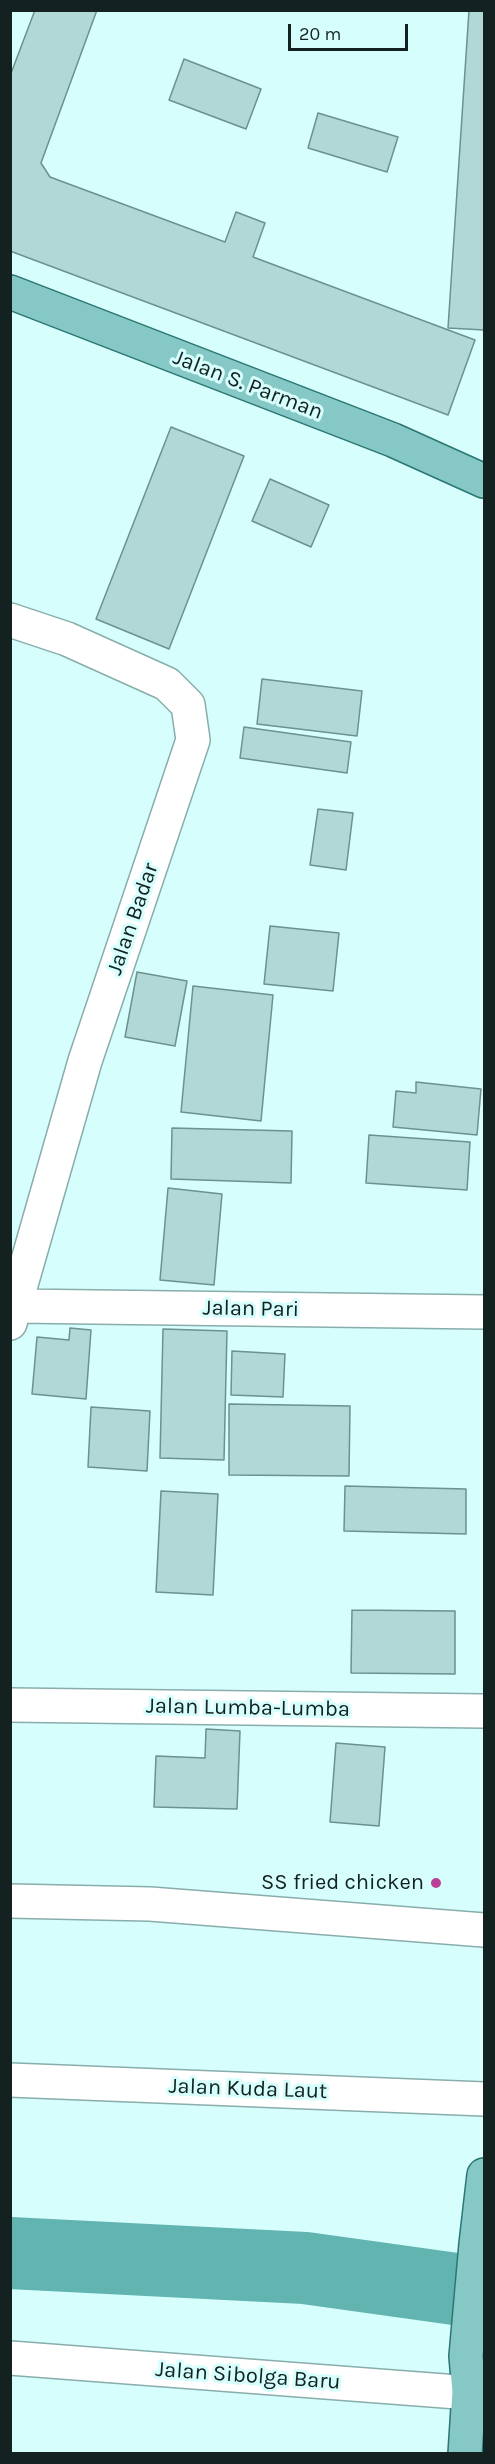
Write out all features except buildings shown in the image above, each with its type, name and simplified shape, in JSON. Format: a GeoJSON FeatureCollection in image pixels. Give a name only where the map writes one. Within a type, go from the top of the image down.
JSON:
{"type":"FeatureCollection","features":[{"type":"Feature","properties":{"kind":"main road","name":"Jalan S. Parman"},"geometry":{"type":"LineString","coordinates":[[10,292],[393,440],[484,481]]}},
{"type":"Feature","properties":{"kind":"main road"},"geometry":{"type":"LineString","coordinates":[[465,2454],[476,2393],[466,2356],[484,2175]]}},
{"type":"Feature","properties":{"kind":"street","name":"Jalan Badar"},"geometry":{"type":"LineString","coordinates":[[10,620],[66,639],[167,684],[188,705],[193,740],[85,1061],[13,1310]]}},
{"type":"Feature","properties":{"kind":"street","name":"Jalan Pari"},"geometry":{"type":"LineString","coordinates":[[13,1310],[484,1312]]}},
{"type":"Feature","properties":{"kind":"street","name":"Jalan Lumba-Lumba"},"geometry":{"type":"LineString","coordinates":[[10,1706],[484,1711]]}},
{"type":"Feature","properties":{"kind":"street"},"geometry":{"type":"LineString","coordinates":[[10,1900],[150,1904],[484,1930]]}},
{"type":"Feature","properties":{"kind":"street","name":"Jalan Kuda Laut"},"geometry":{"type":"LineString","coordinates":[[10,2080],[484,2099]]}},
{"type":"Feature","properties":{"kind":"street","name":"Jalan Sibolga Baru"},"geometry":{"type":"LineString","coordinates":[[10,2358],[476,2393]]}},
{"type":"Feature","properties":{"kind":"waterway"},"geometry":{"type":"LineString","coordinates":[[10,2253],[305,2268],[484,2293]]}},
{"type":"Feature","properties":{"kind":"place","name":"SS fried chicken"},"geometry":{"type":"Point","coordinates":[436,1883]}}]}
